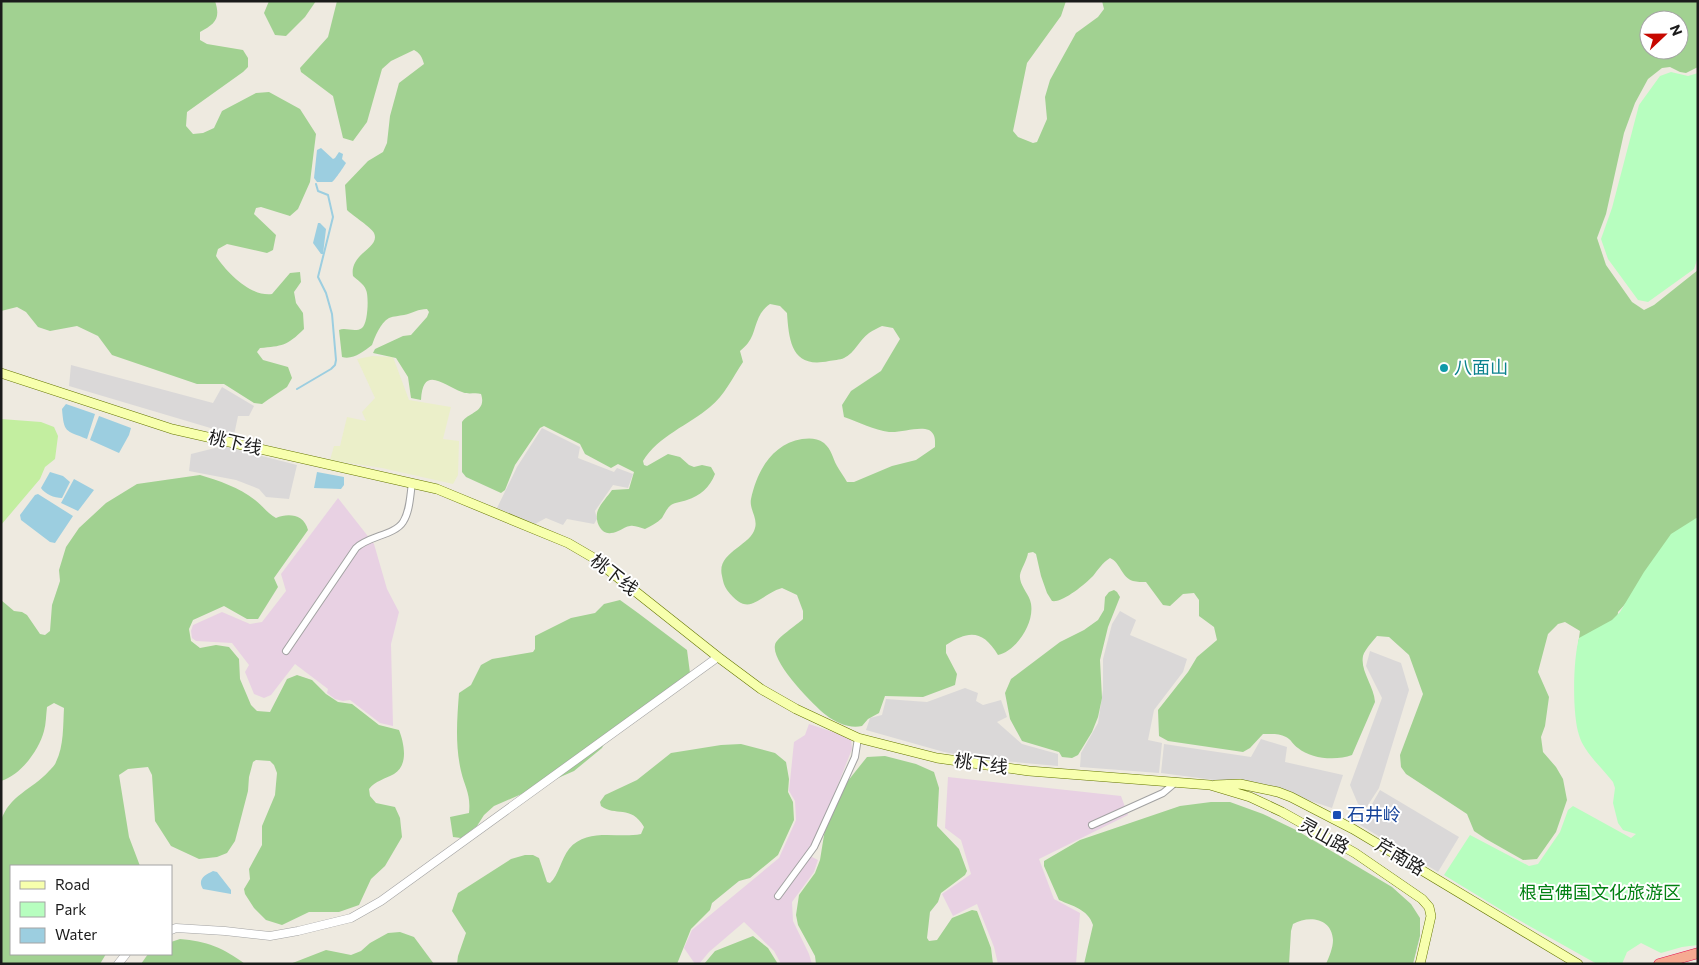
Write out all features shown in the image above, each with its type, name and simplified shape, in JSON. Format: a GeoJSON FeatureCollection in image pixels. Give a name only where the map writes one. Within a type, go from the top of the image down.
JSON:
{"type":"FeatureCollection","features":[{"type":"Feature","properties":{"kind":"highway"},"geometry":{"type":"LineString","coordinates":[[1659,964],[1698,953]]}},
{"type":"Feature","properties":{"kind":"main road","name":"桃下线"},"geometry":{"type":"LineString","coordinates":[[1,373],[172,429],[437,490],[562,540],[581,550],[718,657],[768,693],[809,716],[858,738],[937,758],[1028,770],[1210,785]]}},
{"type":"Feature","properties":{"kind":"main road","name":"芹南路"},"geometry":{"type":"LineString","coordinates":[[1210,785],[1240,784],[1278,792],[1291,797],[1354,829],[1578,964]]}},
{"type":"Feature","properties":{"kind":"main road","name":"灵山路"},"geometry":{"type":"LineString","coordinates":[[1210,785],[1250,797],[1282,812],[1355,853],[1422,898],[1429,907],[1431,916],[1420,964]]}},
{"type":"Feature","properties":{"kind":"street"},"geometry":{"type":"LineString","coordinates":[[286,651],[356,548],[367,540],[394,529],[403,522],[407,514],[412,484]]}},
{"type":"Feature","properties":{"kind":"street"},"geometry":{"type":"LineString","coordinates":[[172,930],[176,928],[225,931],[270,936],[351,918],[381,901],[718,657]]}},
{"type":"Feature","properties":{"kind":"street"},"geometry":{"type":"LineString","coordinates":[[778,896],[814,847],[855,756],[858,738]]}},
{"type":"Feature","properties":{"kind":"street"},"geometry":{"type":"LineString","coordinates":[[1092,825],[1163,793],[1176,782]]}},
{"type":"Feature","properties":{"kind":"shaded area"},"geometry":{"type":"Polygon","coordinates":[[[71,365],[213,403],[222,387],[254,406],[249,416],[238,416],[234,435],[69,386],[71,365]]]}},
{"type":"Feature","properties":{"kind":"shaded area"},"geometry":{"type":"Polygon","coordinates":[[[542,428],[580,447],[578,458],[614,472],[617,468],[633,474],[628,488],[613,485],[595,511],[597,519],[594,524],[567,519],[563,525],[546,518],[535,524],[497,508],[517,467],[542,428]]]}},
{"type":"Feature","properties":{"kind":"shaded area"},"geometry":{"type":"Polygon","coordinates":[[[223,446],[297,465],[289,499],[266,497],[259,489],[236,480],[189,471],[191,454],[223,446]]]}},
{"type":"Feature","properties":{"kind":"shaded area"},"geometry":{"type":"Polygon","coordinates":[[[338,498],[374,544],[387,589],[399,612],[391,644],[393,726],[380,723],[350,700],[335,699],[327,693],[328,689],[295,664],[271,695],[264,698],[254,694],[245,672],[249,665],[232,643],[196,641],[192,638],[191,631],[193,625],[222,612],[250,624],[262,622],[286,591],[281,574],[338,498]]]}},
{"type":"Feature","properties":{"kind":"shaded area"},"geometry":{"type":"Polygon","coordinates":[[[1120,611],[1136,620],[1130,635],[1187,659],[1183,672],[1154,710],[1148,740],[1162,743],[1159,773],[1080,767],[1081,753],[1098,723],[1103,690],[1103,659],[1112,624],[1120,611]]]}},
{"type":"Feature","properties":{"kind":"shaded area"},"geometry":{"type":"Polygon","coordinates":[[[1370,651],[1401,663],[1409,690],[1379,788],[1366,808],[1358,804],[1350,785],[1382,698],[1366,666],[1370,651]]]}},
{"type":"Feature","properties":{"kind":"shaded area"},"geometry":{"type":"Polygon","coordinates":[[[965,688],[978,693],[976,701],[983,705],[1001,700],[1007,717],[997,722],[1022,744],[1058,754],[1058,766],[981,759],[944,752],[866,730],[870,718],[882,715],[886,699],[927,702],[965,688]]]}},
{"type":"Feature","properties":{"kind":"shaded area"},"geometry":{"type":"Polygon","coordinates":[[[809,724],[851,738],[852,749],[810,856],[818,860],[814,872],[792,902],[793,921],[812,964],[781,964],[774,951],[744,922],[709,952],[699,964],[695,964],[684,948],[692,930],[779,858],[796,820],[795,801],[789,791],[794,742],[805,735],[809,724]]]}},
{"type":"Feature","properties":{"kind":"shaded area"},"geometry":{"type":"Polygon","coordinates":[[[1261,739],[1287,747],[1285,762],[1343,775],[1332,808],[1268,787],[1161,773],[1164,744],[1251,757],[1261,739]]]}},
{"type":"Feature","properties":{"kind":"shaded area"},"geometry":{"type":"Polygon","coordinates":[[[948,777],[1121,796],[1128,815],[1039,859],[1054,899],[1080,913],[1076,964],[998,964],[994,947],[977,904],[953,916],[942,894],[971,874],[961,840],[945,828],[948,777]]]}},
{"type":"Feature","properties":{"kind":"shaded area"},"geometry":{"type":"Polygon","coordinates":[[[1380,790],[1459,837],[1438,872],[1360,825],[1380,790]]]}},
{"type":"Feature","properties":{"kind":"green space"},"geometry":{"type":"Polygon","coordinates":[[[1,1],[215,1],[217,17],[210,26],[200,32],[200,40],[207,44],[243,50],[248,58],[248,67],[187,112],[186,126],[193,134],[203,133],[214,128],[222,111],[256,93],[269,92],[300,109],[316,134],[310,182],[298,209],[290,216],[261,207],[256,208],[254,214],[276,235],[273,250],[267,253],[227,244],[218,249],[216,256],[226,270],[240,282],[256,292],[264,294],[272,294],[290,273],[300,272],[301,282],[294,292],[296,303],[303,313],[304,329],[288,342],[279,346],[260,348],[257,352],[263,360],[288,367],[292,378],[287,387],[262,404],[254,403],[224,384],[197,384],[112,355],[98,336],[77,326],[50,331],[38,327],[26,312],[17,307],[1,311],[1,1]]]}},
{"type":"Feature","properties":{"kind":"green space"},"geometry":{"type":"Polygon","coordinates":[[[269,1],[316,1],[305,17],[286,36],[275,35],[264,13],[269,1]]]}},
{"type":"Feature","properties":{"kind":"green space"},"geometry":{"type":"Polygon","coordinates":[[[337,1],[1066,1],[1061,16],[1027,63],[1013,131],[1018,137],[1033,143],[1037,142],[1047,119],[1045,97],[1050,80],[1076,33],[1098,17],[1104,9],[1102,1],[1698,1],[1698,67],[1686,73],[1670,67],[1662,68],[1648,79],[1635,103],[1624,133],[1606,214],[1597,238],[1606,265],[1632,302],[1644,310],[1654,305],[1698,270],[1698,571],[1647,580],[1618,612],[1617,789],[1577,652],[1580,631],[1565,622],[1558,624],[1548,634],[1538,672],[1549,697],[1545,726],[1541,737],[1543,752],[1556,767],[1563,779],[1567,800],[1556,832],[1537,859],[1523,860],[1474,831],[1467,814],[1406,774],[1401,767],[1400,755],[1423,694],[1409,655],[1389,637],[1377,636],[1363,656],[1363,667],[1375,702],[1352,755],[1339,758],[1317,757],[1303,752],[1288,738],[1275,734],[1263,734],[1250,748],[1243,752],[1168,741],[1159,736],[1158,710],[1188,672],[1197,657],[1217,640],[1214,627],[1199,616],[1199,600],[1194,593],[1183,594],[1170,606],[1163,605],[1146,582],[1135,581],[1126,577],[1110,558],[1074,592],[1062,599],[1052,601],[1041,576],[1036,554],[1033,552],[1028,553],[1020,578],[1030,600],[1031,616],[1024,634],[1012,648],[998,655],[987,641],[981,637],[969,635],[954,640],[946,645],[946,653],[957,674],[955,685],[923,697],[885,696],[879,713],[868,719],[862,726],[848,726],[834,721],[820,710],[794,683],[779,662],[776,652],[776,642],[803,619],[803,611],[797,595],[782,588],[754,603],[742,603],[735,599],[726,588],[722,578],[722,568],[724,561],[747,540],[755,528],[756,524],[751,499],[757,479],[768,460],[782,447],[802,439],[821,441],[829,448],[847,482],[854,482],[892,466],[916,460],[935,447],[934,436],[929,430],[889,432],[872,428],[844,417],[842,405],[851,391],[881,371],[900,339],[893,328],[882,326],[872,331],[848,356],[842,359],[817,362],[807,361],[800,357],[791,343],[787,313],[780,306],[770,304],[765,308],[758,318],[751,339],[740,351],[743,362],[720,397],[702,413],[665,438],[649,452],[643,461],[644,465],[647,466],[668,454],[680,457],[694,467],[702,465],[711,467],[715,474],[713,479],[707,487],[692,498],[671,505],[660,520],[645,529],[632,526],[614,533],[607,533],[601,529],[597,522],[599,507],[612,490],[629,489],[634,472],[618,464],[611,468],[585,454],[580,444],[544,426],[540,428],[515,465],[505,490],[501,493],[466,477],[462,472],[462,422],[482,405],[481,394],[465,393],[442,382],[430,380],[423,389],[421,400],[411,398],[408,377],[396,358],[373,353],[375,349],[403,336],[411,335],[427,317],[429,312],[427,309],[389,318],[380,327],[372,345],[354,356],[342,357],[339,330],[362,328],[366,321],[367,293],[364,286],[353,276],[353,268],[375,238],[374,233],[366,225],[347,210],[345,185],[368,161],[383,152],[387,143],[390,116],[399,83],[424,64],[422,57],[414,50],[391,61],[382,69],[367,122],[353,141],[343,138],[333,96],[301,72],[300,68],[328,37],[337,1]]]}},
{"type":"Feature","properties":{"kind":"green space"},"geometry":{"type":"Polygon","coordinates":[[[1671,72],[1688,76],[1698,73],[1698,257],[1694,269],[1648,302],[1638,300],[1608,259],[1601,239],[1612,208],[1639,105],[1660,76],[1671,72]]]}},
{"type":"Feature","properties":{"kind":"green space"},"geometry":{"type":"Polygon","coordinates":[[[373,356],[393,357],[409,400],[451,407],[443,439],[459,441],[458,475],[453,484],[382,468],[330,460],[334,446],[340,446],[347,417],[366,421],[362,412],[375,398],[357,359],[373,356]]]}},
{"type":"Feature","properties":{"kind":"green space"},"geometry":{"type":"Polygon","coordinates":[[[1,419],[41,422],[54,427],[58,436],[55,459],[45,467],[40,479],[1,525],[1,419]]]}},
{"type":"Feature","properties":{"kind":"green space"},"geometry":{"type":"Polygon","coordinates":[[[200,475],[242,491],[276,518],[290,515],[303,521],[308,530],[274,578],[278,587],[258,619],[247,619],[224,606],[193,620],[189,629],[191,641],[200,648],[216,645],[229,647],[239,659],[240,679],[251,705],[257,711],[270,712],[287,679],[297,675],[312,680],[326,694],[338,702],[352,704],[379,725],[399,730],[404,747],[402,765],[394,774],[377,782],[369,789],[370,796],[376,803],[395,807],[400,818],[402,837],[385,866],[371,879],[359,905],[339,912],[309,912],[282,925],[266,920],[254,908],[244,889],[250,879],[249,869],[262,845],[262,826],[275,795],[277,773],[274,765],[270,761],[256,760],[253,762],[248,791],[235,841],[227,853],[217,857],[199,859],[171,846],[155,821],[152,775],[148,767],[128,769],[119,775],[129,837],[140,865],[10,865],[10,955],[105,955],[100,964],[1,964],[1,821],[9,805],[42,778],[52,768],[59,756],[62,742],[64,708],[54,703],[47,707],[44,731],[38,746],[22,768],[1,781],[1,600],[14,611],[27,615],[40,634],[45,635],[50,631],[52,605],[60,581],[59,570],[66,547],[79,528],[106,503],[137,484],[200,475]]]}},
{"type":"Feature","properties":{"kind":"green space","name":"根宫佛国文化旅游区"},"geometry":{"type":"Polygon","coordinates":[[[1698,517],[1698,945],[1661,953],[1641,943],[1627,952],[1622,964],[1611,964],[1608,962],[1606,964],[1597,964],[1508,914],[1444,875],[1470,835],[1529,866],[1538,864],[1560,832],[1568,810],[1573,806],[1631,838],[1636,834],[1623,830],[1618,823],[1613,803],[1615,788],[1613,782],[1589,753],[1579,735],[1574,700],[1577,648],[1579,638],[1612,620],[1620,612],[1644,572],[1671,534],[1698,517]]]}},
{"type":"Feature","properties":{"kind":"green space"},"geometry":{"type":"Polygon","coordinates":[[[1114,590],[1120,597],[1108,627],[1100,660],[1102,698],[1098,717],[1092,732],[1078,755],[1072,758],[1062,757],[1059,752],[1022,741],[1010,719],[1005,693],[1011,679],[1060,642],[1084,630],[1098,620],[1104,610],[1105,597],[1114,590]]]}},
{"type":"Feature","properties":{"kind":"green space"},"geometry":{"type":"Polygon","coordinates":[[[620,600],[687,650],[690,673],[683,685],[641,717],[611,730],[602,748],[574,771],[494,806],[484,815],[477,826],[461,838],[453,837],[450,817],[469,813],[468,796],[461,771],[457,742],[459,693],[471,685],[481,665],[492,659],[533,652],[535,649],[535,636],[571,618],[595,613],[604,604],[620,600]]]}},
{"type":"Feature","properties":{"kind":"green space"},"geometry":{"type":"Polygon","coordinates":[[[741,744],[775,753],[786,762],[789,779],[788,792],[793,802],[794,820],[778,855],[750,878],[739,881],[712,903],[710,910],[691,929],[677,964],[457,964],[466,933],[452,911],[458,893],[511,859],[525,855],[533,855],[539,858],[547,882],[550,883],[556,876],[566,853],[576,842],[594,836],[641,834],[644,827],[634,816],[628,813],[612,811],[601,806],[600,802],[605,795],[637,780],[671,753],[721,745],[741,744]]]}},
{"type":"Feature","properties":{"kind":"green space"},"geometry":{"type":"Polygon","coordinates":[[[885,756],[916,764],[934,772],[939,788],[937,826],[959,849],[967,871],[965,875],[941,893],[938,902],[930,912],[927,938],[929,941],[937,940],[952,918],[972,910],[977,911],[991,948],[993,964],[816,964],[815,956],[798,925],[796,915],[799,895],[815,873],[820,860],[825,829],[847,782],[867,757],[885,756]]]}},
{"type":"Feature","properties":{"kind":"green space"},"geometry":{"type":"Polygon","coordinates":[[[1211,802],[1230,802],[1263,814],[1296,830],[1392,887],[1411,904],[1420,918],[1420,936],[1413,964],[1326,964],[1331,952],[1332,933],[1324,923],[1312,919],[1293,924],[1289,964],[1084,964],[1093,925],[1083,912],[1059,900],[1044,866],[1044,861],[1080,840],[1180,806],[1211,802]]]}},
{"type":"Feature","properties":{"kind":"green space"},"geometry":{"type":"Polygon","coordinates":[[[400,932],[414,937],[434,964],[290,964],[326,950],[351,955],[361,951],[370,943],[388,933],[400,932]]]}},
{"type":"Feature","properties":{"kind":"green space"},"geometry":{"type":"Polygon","coordinates":[[[753,936],[768,948],[778,964],[704,964],[715,951],[753,936]]]}},
{"type":"Feature","properties":{"kind":"green space"},"geometry":{"type":"Polygon","coordinates":[[[180,939],[198,941],[214,946],[245,964],[141,964],[147,955],[172,955],[172,942],[180,939]]]}},
{"type":"Feature","properties":{"kind":"water"},"geometry":{"type":"Polygon","coordinates":[[[321,148],[333,159],[339,152],[343,154],[342,159],[346,163],[332,182],[317,182],[314,178],[317,150],[321,148]]]}},
{"type":"Feature","properties":{"kind":"water"},"geometry":{"type":"Polygon","coordinates":[[[318,223],[326,229],[323,254],[313,243],[318,223]]]}},
{"type":"Feature","properties":{"kind":"water"},"geometry":{"type":"Polygon","coordinates":[[[66,404],[95,414],[87,439],[70,432],[65,427],[62,409],[66,404]]]}},
{"type":"Feature","properties":{"kind":"water"},"geometry":{"type":"Polygon","coordinates":[[[99,416],[131,428],[119,453],[90,440],[99,416]]]}},
{"type":"Feature","properties":{"kind":"water"},"geometry":{"type":"Polygon","coordinates":[[[50,472],[63,476],[70,482],[62,498],[50,495],[41,488],[50,472]]]}},
{"type":"Feature","properties":{"kind":"water"},"geometry":{"type":"Polygon","coordinates":[[[317,472],[344,477],[344,485],[341,489],[314,488],[317,472]]]}},
{"type":"Feature","properties":{"kind":"water"},"geometry":{"type":"Polygon","coordinates":[[[74,479],[94,490],[78,511],[61,503],[74,479]]]}},
{"type":"Feature","properties":{"kind":"water"},"geometry":{"type":"Polygon","coordinates":[[[38,494],[73,516],[55,543],[50,542],[21,520],[20,515],[35,495],[38,494]]]}},
{"type":"Feature","properties":{"kind":"water"},"geometry":{"type":"Polygon","coordinates":[[[213,871],[217,872],[231,890],[231,894],[203,889],[201,880],[213,871]]]}},
{"type":"Feature","properties":{"kind":"waterway"},"geometry":{"type":"LineString","coordinates":[[297,389],[331,369],[335,365],[336,360],[332,314],[326,293],[318,277],[333,217],[328,195],[318,191],[316,184]]}},
{"type":"Feature","properties":{"kind":"place","name":"八面山"},"geometry":{"type":"Point","coordinates":[1444,368]}},
{"type":"Feature","properties":{"kind":"place","name":"石井岭"},"geometry":{"type":"Point","coordinates":[1337,815]}}]}
